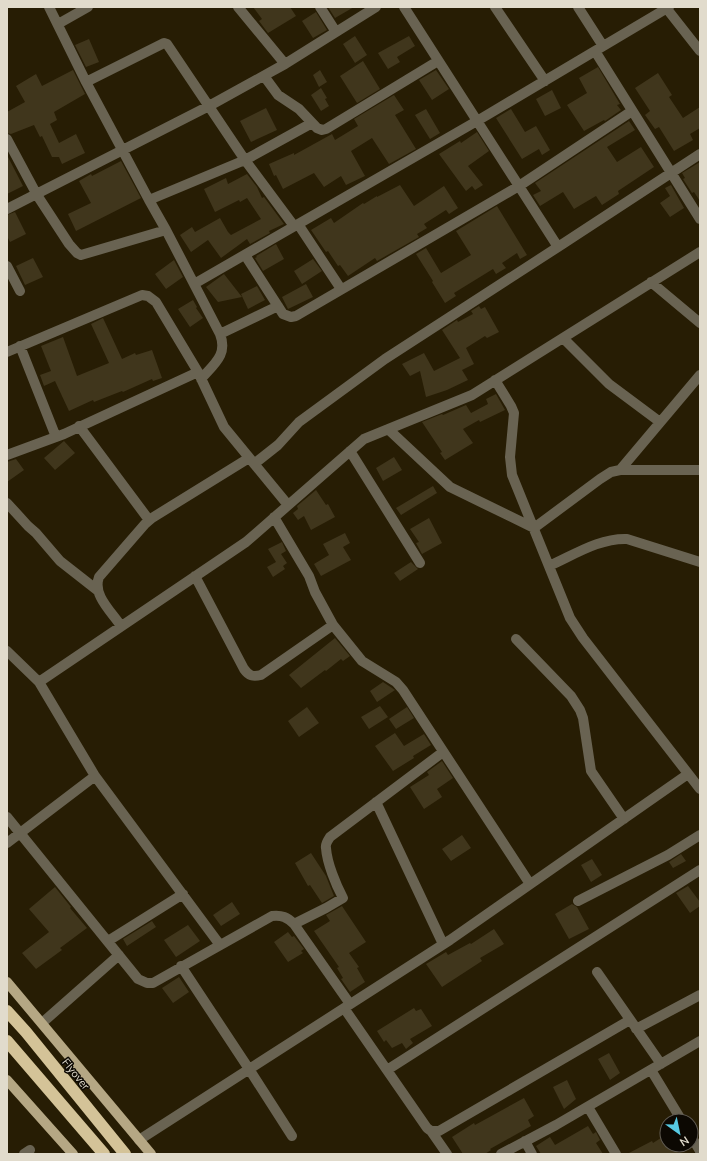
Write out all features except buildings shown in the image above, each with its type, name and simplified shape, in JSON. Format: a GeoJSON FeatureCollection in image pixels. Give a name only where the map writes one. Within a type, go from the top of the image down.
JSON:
{"type":"FeatureCollection","features":[{"type":"Feature","properties":{"kind":"highway","name":"Flyover"},"geometry":{"type":"LineString","coordinates":[[7,1011],[26,1032],[125,1154]]}},
{"type":"Feature","properties":{"kind":"highway"},"geometry":{"type":"LineString","coordinates":[[7,1041],[104,1154]]}},
{"type":"Feature","properties":{"kind":"main road"},"geometry":{"type":"LineString","coordinates":[[7,982],[152,1154]]}},
{"type":"Feature","properties":{"kind":"main road"},"geometry":{"type":"LineString","coordinates":[[7,1080],[73,1154]]}},
{"type":"Feature","properties":{"kind":"street"},"geometry":{"type":"LineString","coordinates":[[7,455],[56,436],[200,375],[221,356],[223,344],[220,334],[166,230],[86,82],[58,24],[48,7]]}},
{"type":"Feature","properties":{"kind":"street"},"geometry":{"type":"LineString","coordinates":[[58,24],[88,7]]}},
{"type":"Feature","properties":{"kind":"street"},"geometry":{"type":"LineString","coordinates":[[238,7],[285,64]]}},
{"type":"Feature","properties":{"kind":"street"},"geometry":{"type":"LineString","coordinates":[[320,7],[336,32]]}},
{"type":"Feature","properties":{"kind":"street"},"geometry":{"type":"LineString","coordinates":[[7,210],[264,76],[376,7]]}},
{"type":"Feature","properties":{"kind":"street"},"geometry":{"type":"LineString","coordinates":[[404,7],[558,248]]}},
{"type":"Feature","properties":{"kind":"street"},"geometry":{"type":"LineString","coordinates":[[495,7],[545,81]]}},
{"type":"Feature","properties":{"kind":"street"},"geometry":{"type":"LineString","coordinates":[[578,7],[632,111],[700,220]]}},
{"type":"Feature","properties":{"kind":"street"},"geometry":{"type":"LineString","coordinates":[[194,284],[477,121],[665,8],[700,51]]}},
{"type":"Feature","properties":{"kind":"street"},"geometry":{"type":"LineString","coordinates":[[86,82],[164,43],[169,45],[245,160],[296,225],[341,289]]}},
{"type":"Feature","properties":{"kind":"street"},"geometry":{"type":"LineString","coordinates":[[149,200],[245,160],[312,123],[317,128],[322,130],[326,129],[438,61]]}},
{"type":"Feature","properties":{"kind":"street"},"geometry":{"type":"LineString","coordinates":[[264,76],[278,95],[299,109],[317,128]]}},
{"type":"Feature","properties":{"kind":"street"},"geometry":{"type":"LineString","coordinates":[[245,255],[283,314],[287,316],[296,316],[519,186],[632,111]]}},
{"type":"Feature","properties":{"kind":"street"},"geometry":{"type":"LineString","coordinates":[[7,139],[37,195],[73,250],[81,255],[166,230]]}},
{"type":"Feature","properties":{"kind":"street"},"geometry":{"type":"LineString","coordinates":[[121,626],[99,595],[97,583],[99,577],[149,520],[278,445],[299,422],[385,359],[558,248],[700,154]]}},
{"type":"Feature","properties":{"kind":"street"},"geometry":{"type":"LineString","coordinates":[[39,682],[246,542],[364,439],[472,395],[700,252]]}},
{"type":"Feature","properties":{"kind":"street"},"geometry":{"type":"LineString","coordinates":[[7,266],[20,291]]}},
{"type":"Feature","properties":{"kind":"street"},"geometry":{"type":"LineString","coordinates":[[651,282],[700,323]]}},
{"type":"Feature","properties":{"kind":"street"},"geometry":{"type":"LineString","coordinates":[[7,352],[142,295],[148,296],[156,302],[200,375],[224,427],[288,505]]}},
{"type":"Feature","properties":{"kind":"street"},"geometry":{"type":"LineString","coordinates":[[220,334],[278,306]]}},
{"type":"Feature","properties":{"kind":"street"},"geometry":{"type":"LineString","coordinates":[[563,338],[602,378],[660,422]]}},
{"type":"Feature","properties":{"kind":"street"},"geometry":{"type":"LineString","coordinates":[[20,346],[56,436]]}},
{"type":"Feature","properties":{"kind":"street"},"geometry":{"type":"LineString","coordinates":[[620,470],[700,375]]}},
{"type":"Feature","properties":{"kind":"street"},"geometry":{"type":"LineString","coordinates":[[495,380],[514,413],[510,457],[512,475],[570,618],[700,789]]}},
{"type":"Feature","properties":{"kind":"street"},"geometry":{"type":"LineString","coordinates":[[79,426],[149,520]]}},
{"type":"Feature","properties":{"kind":"street"},"geometry":{"type":"LineString","coordinates":[[388,429],[450,487],[534,528]]}},
{"type":"Feature","properties":{"kind":"street"},"geometry":{"type":"LineString","coordinates":[[350,451],[420,563]]}},
{"type":"Feature","properties":{"kind":"street"},"geometry":{"type":"LineString","coordinates":[[534,528],[611,472],[620,470],[700,470]]}},
{"type":"Feature","properties":{"kind":"street"},"geometry":{"type":"LineString","coordinates":[[7,503],[28,526],[36,532],[60,561],[97,590]]}},
{"type":"Feature","properties":{"kind":"street"},"geometry":{"type":"LineString","coordinates":[[274,517],[310,576],[315,592],[333,625],[362,661],[396,682],[530,884]]}},
{"type":"Feature","properties":{"kind":"street"},"geometry":{"type":"LineString","coordinates":[[549,566],[604,541],[615,538],[627,539],[700,562]]}},
{"type":"Feature","properties":{"kind":"street"},"geometry":{"type":"LineString","coordinates":[[195,576],[244,669],[249,675],[254,677],[261,676],[333,625]]}},
{"type":"Feature","properties":{"kind":"street"},"geometry":{"type":"LineString","coordinates":[[516,639],[576,703],[583,718],[591,771],[624,819]]}},
{"type":"Feature","properties":{"kind":"street"},"geometry":{"type":"LineString","coordinates":[[7,651],[39,682],[95,776],[220,945]]}},
{"type":"Feature","properties":{"kind":"street"},"geometry":{"type":"LineString","coordinates":[[294,924],[342,898],[334,880],[325,847],[330,836],[443,752]]}},
{"type":"Feature","properties":{"kind":"street"},"geometry":{"type":"LineString","coordinates":[[139,1140],[444,944],[688,774]]}},
{"type":"Feature","properties":{"kind":"street"},"geometry":{"type":"LineString","coordinates":[[7,843],[95,776]]}},
{"type":"Feature","properties":{"kind":"street"},"geometry":{"type":"LineString","coordinates":[[376,802],[444,944]]}},
{"type":"Feature","properties":{"kind":"street"},"geometry":{"type":"LineString","coordinates":[[7,817],[138,979],[147,983],[152,983],[272,916],[280,915],[288,918],[294,924],[387,1070],[447,1154]]}},
{"type":"Feature","properties":{"kind":"street"},"geometry":{"type":"LineString","coordinates":[[578,901],[668,855],[700,835]]}},
{"type":"Feature","properties":{"kind":"street"},"geometry":{"type":"LineString","coordinates":[[387,1070],[700,870]]}},
{"type":"Feature","properties":{"kind":"street"},"geometry":{"type":"LineString","coordinates":[[108,941],[182,894]]}},
{"type":"Feature","properties":{"kind":"street"},"geometry":{"type":"LineString","coordinates":[[42,1023],[119,955]]}},
{"type":"Feature","properties":{"kind":"street"},"geometry":{"type":"LineString","coordinates":[[181,966],[250,1069],[292,1136]]}},
{"type":"Feature","properties":{"kind":"street"},"geometry":{"type":"LineString","coordinates":[[597,972],[661,1064]]}},
{"type":"Feature","properties":{"kind":"street"},"geometry":{"type":"LineString","coordinates":[[431,1131],[439,1130],[633,1024],[700,995]]}},
{"type":"Feature","properties":{"kind":"street"},"geometry":{"type":"LineString","coordinates":[[501,1154],[588,1107],[700,1041]]}},
{"type":"Feature","properties":{"kind":"street"},"geometry":{"type":"LineString","coordinates":[[651,1070],[677,1113]]}},
{"type":"Feature","properties":{"kind":"street"},"geometry":{"type":"LineString","coordinates":[[588,1107],[616,1154]]}},
{"type":"Feature","properties":{"kind":"street"},"geometry":{"type":"LineString","coordinates":[[525,1141],[532,1154]]}}]}
